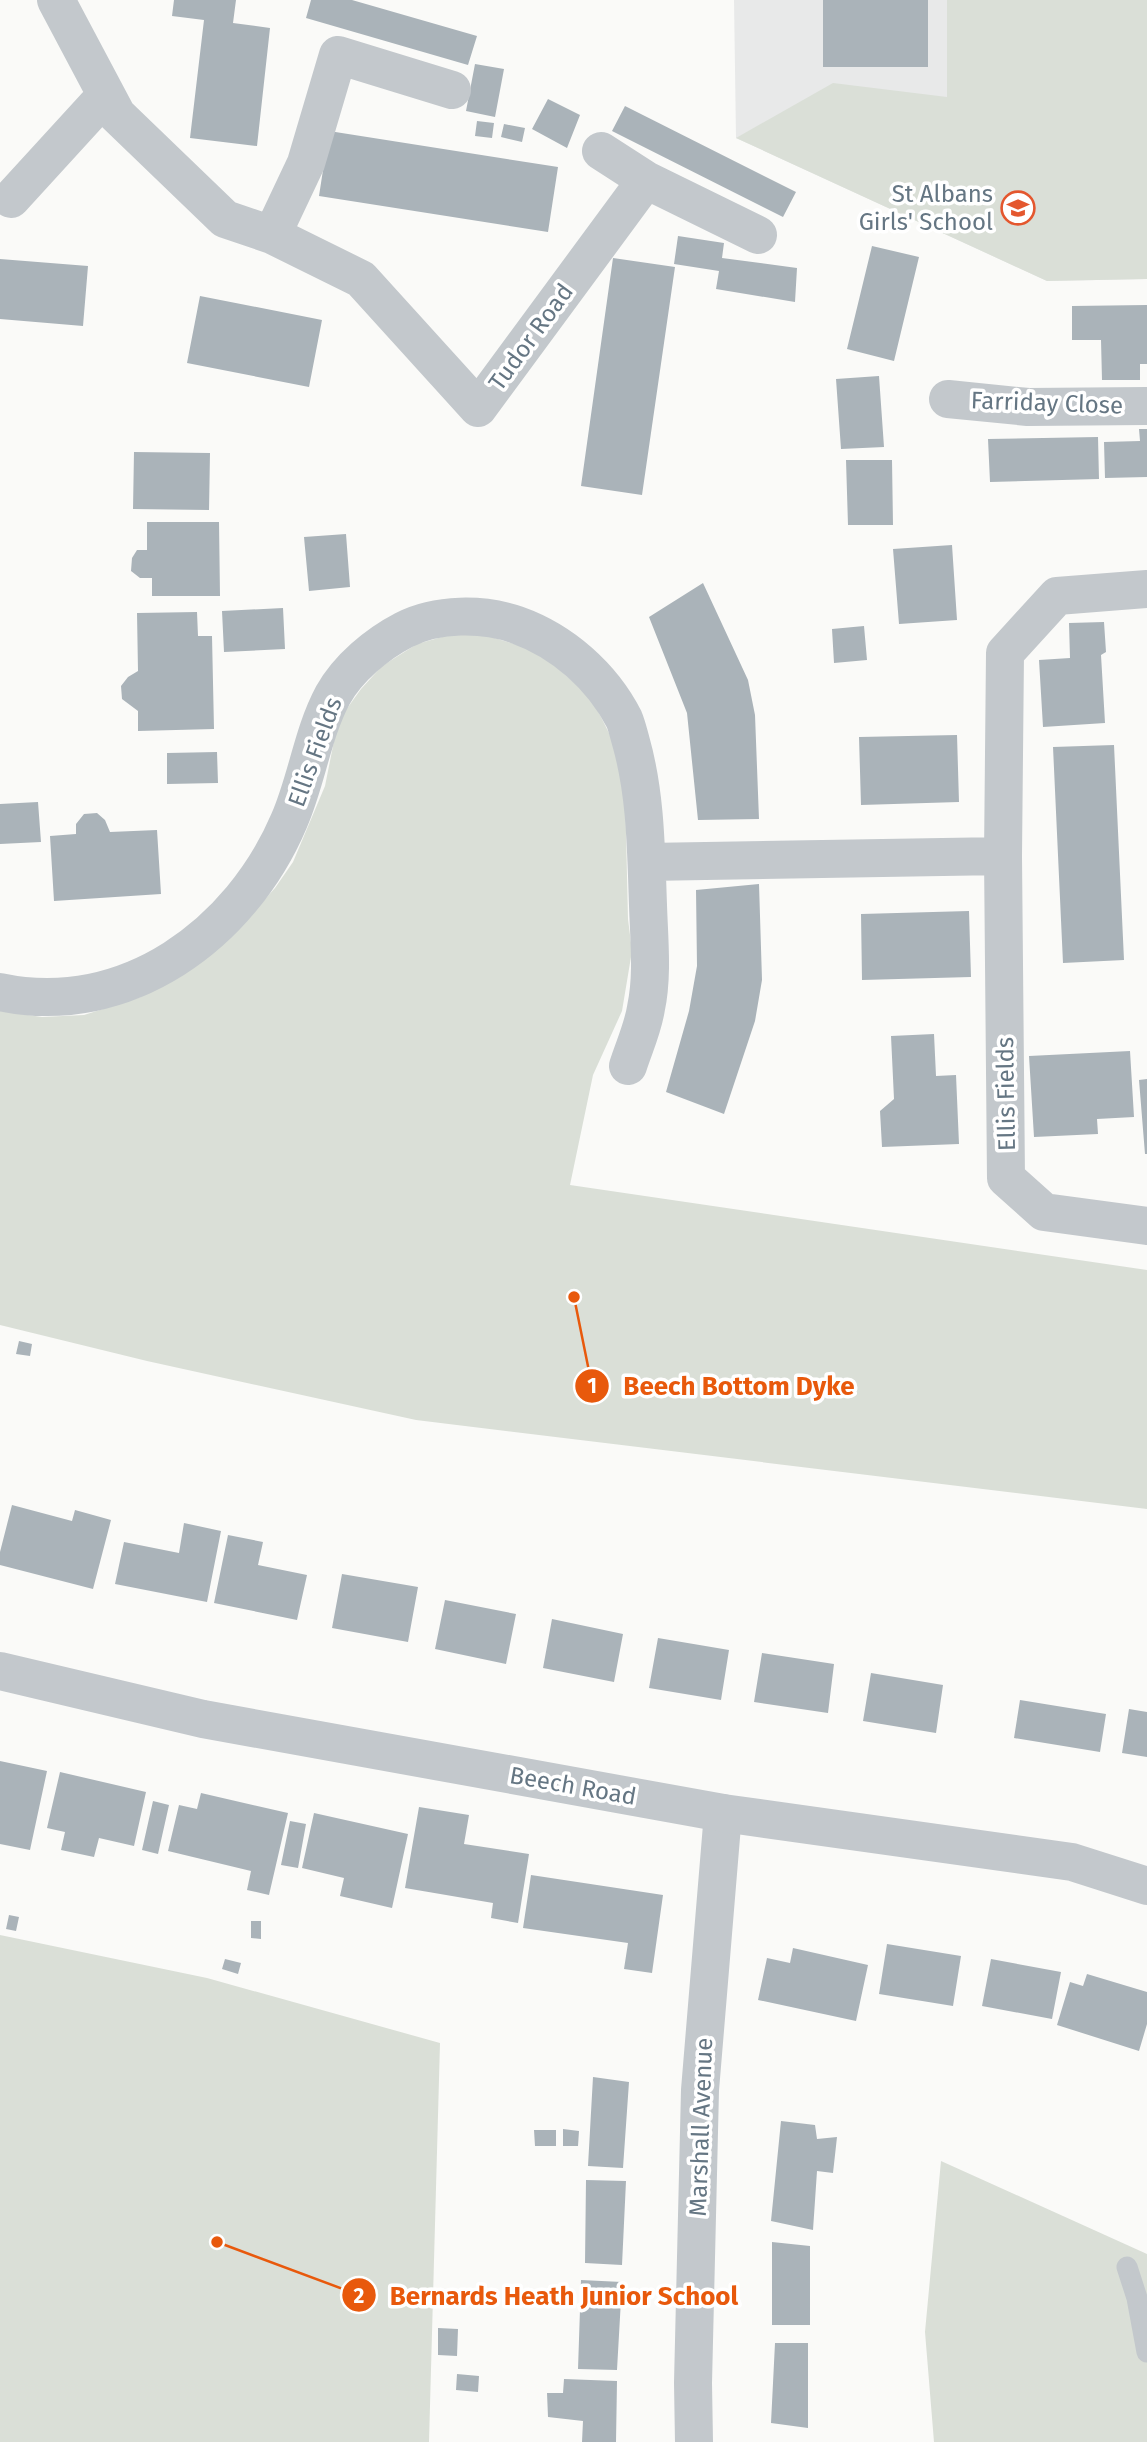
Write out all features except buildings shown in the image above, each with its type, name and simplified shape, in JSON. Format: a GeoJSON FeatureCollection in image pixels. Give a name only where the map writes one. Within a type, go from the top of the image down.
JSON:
{"type":"FeatureCollection","features":[{"type":"Feature","properties":{"kind":"street","name":"Tudor Road"},"geometry":{"type":"LineString","coordinates":[[56,0],[117,116],[225,219],[272,235],[361,279],[478,408],[646,180]]}},
{"type":"Feature","properties":{"kind":"street"},"geometry":{"type":"LineString","coordinates":[[272,235],[306,163],[338,55],[452,90]]}},
{"type":"Feature","properties":{"kind":"street"},"geometry":{"type":"LineString","coordinates":[[12,199],[106,95]]}},
{"type":"Feature","properties":{"kind":"street"},"geometry":{"type":"LineString","coordinates":[[600,151],[646,180],[758,234]]}},
{"type":"Feature","properties":{"kind":"street","name":"Farriday Close"},"geometry":{"type":"LineString","coordinates":[[948,400],[1028,407],[1147,406]]}},
{"type":"Feature","properties":{"kind":"street","name":"Ellis Fields"},"geometry":{"type":"LineString","coordinates":[[1147,589],[1057,596],[1005,653],[1003,856],[1006,1178],[1044,1212],[1147,1226]]}},
{"type":"Feature","properties":{"kind":"street","name":"Ellis Fields"},"geometry":{"type":"LineString","coordinates":[[0,992],[45,998],[100,992],[172,962],[208,935],[262,872],[289,823],[334,693],[352,670],[377,647],[406,629],[436,620],[469,616],[500,619],[533,630],[559,645],[583,665],[625,720],[641,787],[647,862],[649,981],[646,1008],[628,1066]]}},
{"type":"Feature","properties":{"kind":"street"},"geometry":{"type":"LineString","coordinates":[[647,862],[1003,856]]}},
{"type":"Feature","properties":{"kind":"street","name":"Beech Road"},"geometry":{"type":"LineString","coordinates":[[0,1671],[203,1719],[723,1813],[1072,1862],[1147,1886]]}},
{"type":"Feature","properties":{"kind":"street","name":"Marshall Avenue"},"geometry":{"type":"LineString","coordinates":[[694,2442],[693,2383],[701,2090],[723,1813]]}},
{"type":"Feature","properties":{"kind":"lane"},"geometry":{"type":"LineString","coordinates":[[1127,2267],[1137,2298],[1147,2352]]}},
{"type":"Feature","properties":{"kind":"shaded area","name":"St Albans Girls' School"},"geometry":{"type":"Polygon","coordinates":[[[734,0],[1147,0],[1147,279],[1047,281],[736,138],[734,0]]]}},
{"type":"Feature","properties":{"kind":"shaded area","name":"St Albans Girls' School"},"geometry":{"type":"Polygon","coordinates":[[[947,0],[1147,0],[1147,279],[1047,281],[736,138],[833,83],[947,97],[947,0]]]}},
{"type":"Feature","properties":{"kind":"shaded area"},"geometry":{"type":"Polygon","coordinates":[[[482,634],[540,652],[592,699],[614,743],[625,788],[628,919],[632,951],[622,1011],[593,1075],[570,1185],[1147,1270],[1147,1509],[416,1420],[147,1361],[0,1325],[0,1011],[42,1017],[84,1015],[141,997],[248,918],[275,888],[293,862],[325,786],[338,721],[361,689],[382,666],[417,644],[449,635],[482,634]]]}},
{"type":"Feature","properties":{"kind":"shaded area"},"geometry":{"type":"Polygon","coordinates":[[[0,1935],[207,1978],[440,2043],[429,2442],[0,2442],[0,1935]]]}},
{"type":"Feature","properties":{"kind":"shaded area"},"geometry":{"type":"Polygon","coordinates":[[[941,2161],[1147,2254],[1147,2442],[934,2442],[925,2332],[941,2161]]]}},
{"type":"Feature","properties":{"kind":"place","name":"St Albans Girls' School"},"geometry":{"type":"Point","coordinates":[1018,208]}},
{"type":"Feature","properties":{"kind":"place","name":"Beech Bottom Dyke"},"geometry":{"type":"Point","coordinates":[574,1297]}},
{"type":"Feature","properties":{"kind":"place","name":"Bernards Heath Junior School"},"geometry":{"type":"Point","coordinates":[217,2242]}}]}
